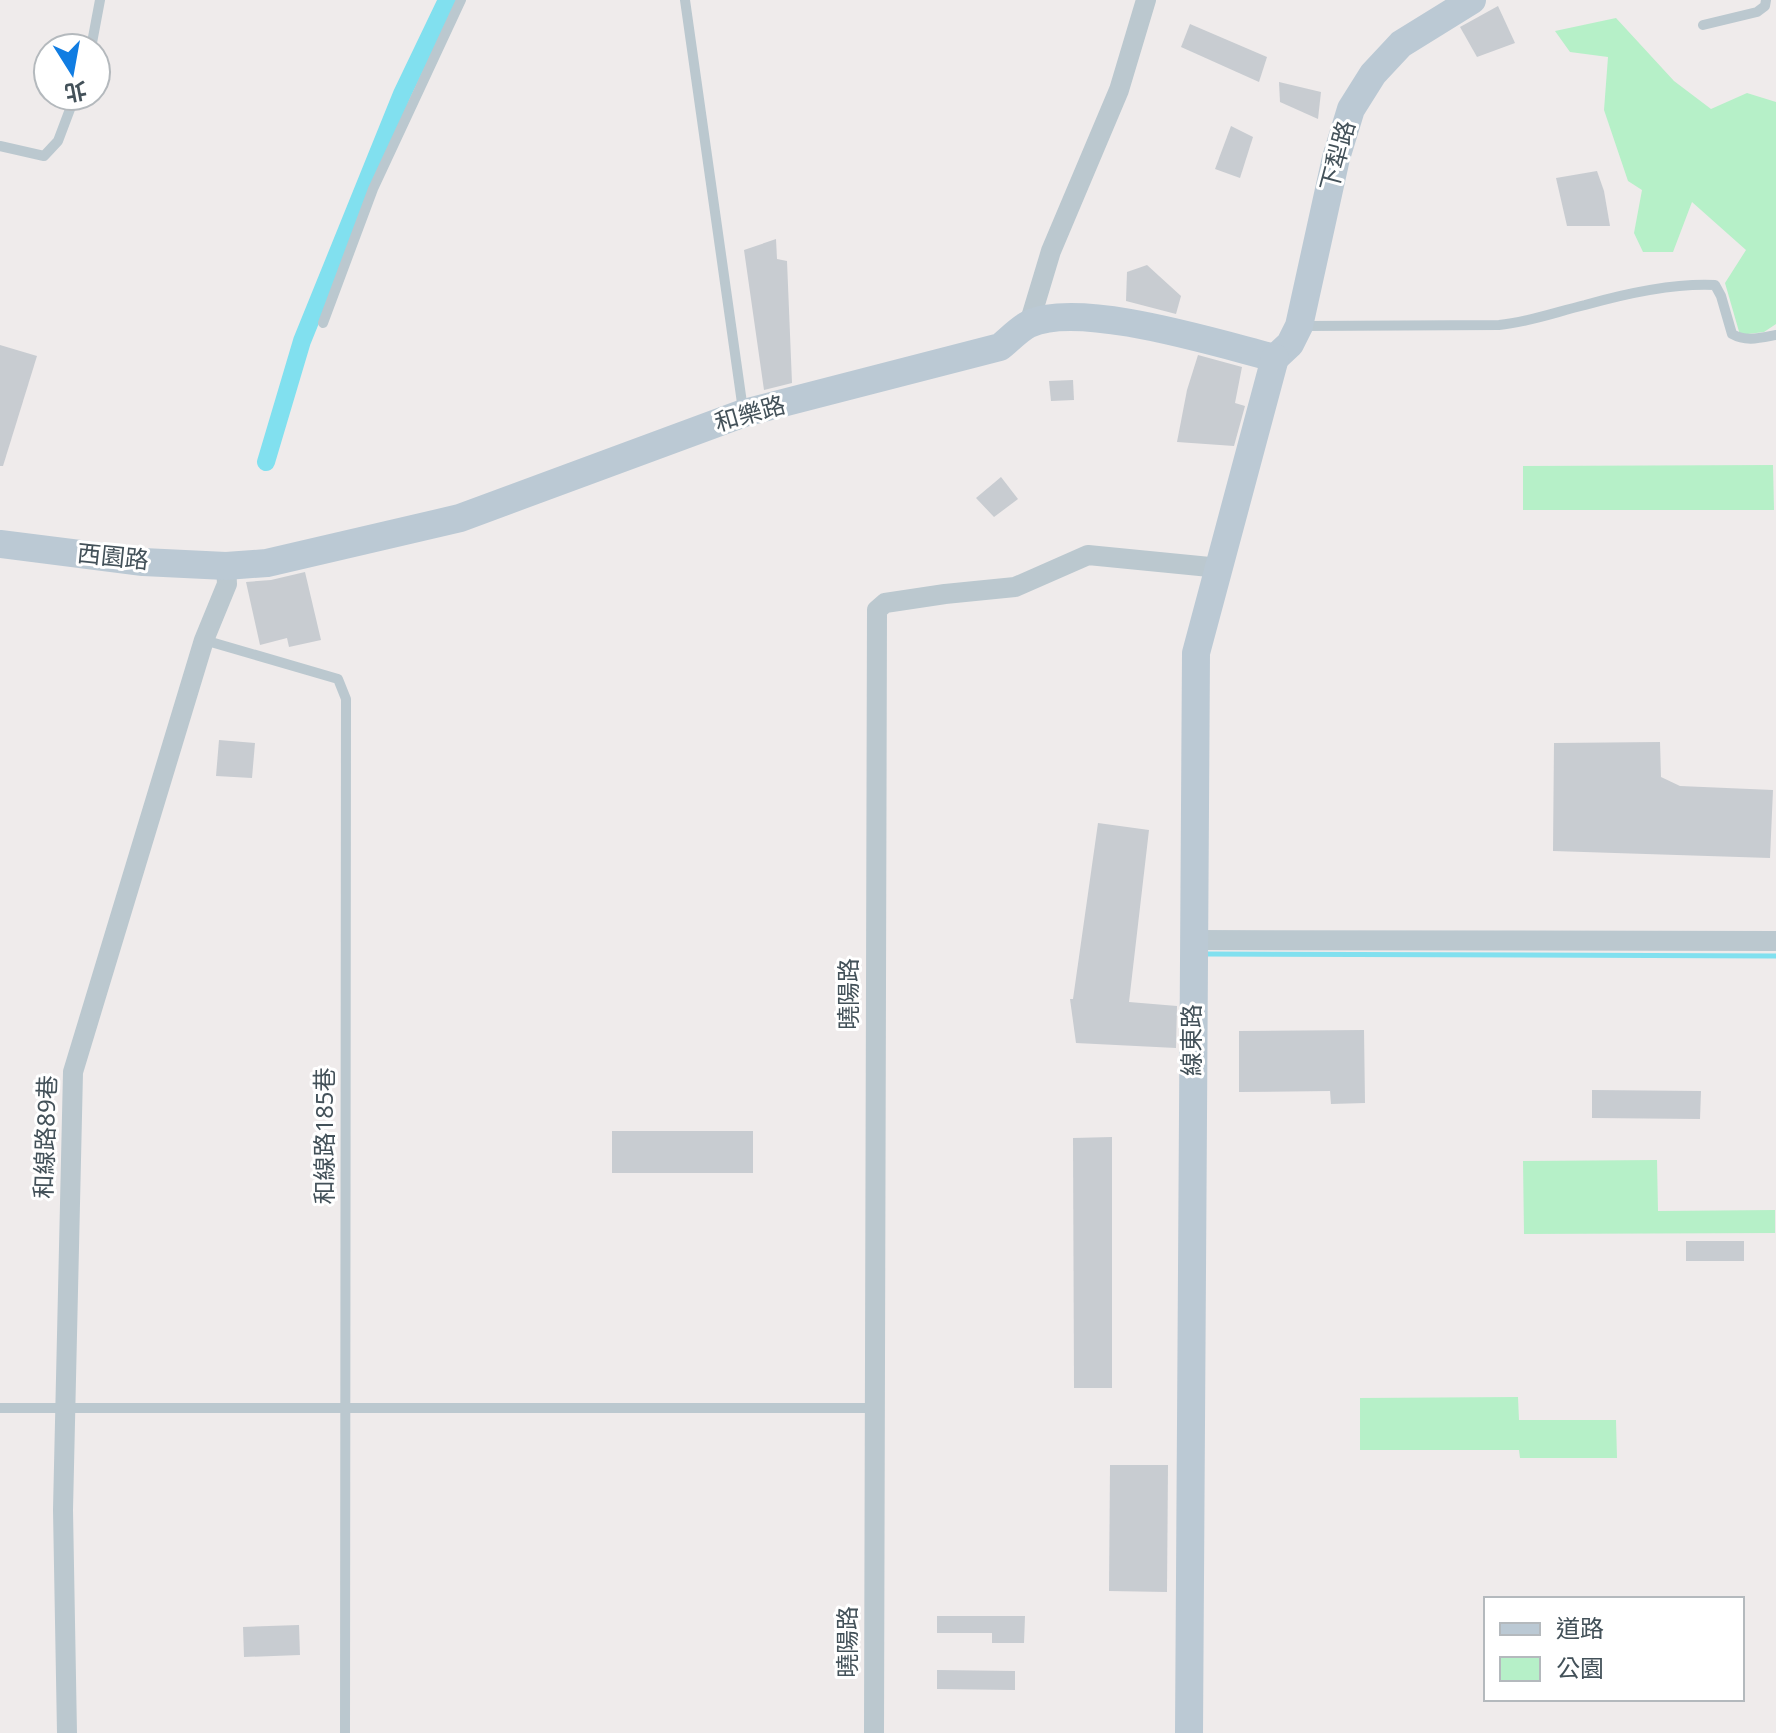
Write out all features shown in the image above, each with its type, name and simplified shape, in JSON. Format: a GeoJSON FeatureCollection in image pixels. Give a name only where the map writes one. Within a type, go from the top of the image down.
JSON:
{"type":"FeatureCollection","features":[{"type":"Feature","properties":{"kind":"street"},"geometry":{"type":"LineString","coordinates":[[1029,324],[1051,251],[1119,90],[1146,0]]}},
{"type":"Feature","properties":{"kind":"street","name":"下犁路"},"geometry":{"type":"LineString","coordinates":[[1275,358],[1290,344],[1299,326],[1336,158],[1351,109],[1373,74],[1401,44],[1472,0]]}},
{"type":"Feature","properties":{"kind":"street","name":"和樂路"},"geometry":{"type":"LineString","coordinates":[[226,566],[267,563],[460,518],[744,413],[1000,347],[1029,324],[1069,317],[1097,317],[1178,333],[1275,358]]}},
{"type":"Feature","properties":{"kind":"street","name":"線東路"},"geometry":{"type":"LineString","coordinates":[[1189,1733],[1196,653],[1275,358]]}},
{"type":"Feature","properties":{"kind":"street","name":"西園路"},"geometry":{"type":"LineString","coordinates":[[0,544],[143,562],[226,566]]}},
{"type":"Feature","properties":{"kind":"street","name":"曉陽路"},"geometry":{"type":"LineString","coordinates":[[874,1733],[877,610],[885,603],[1015,587],[1088,555],[1220,568]]}},
{"type":"Feature","properties":{"kind":"street","name":"和線路89巷"},"geometry":{"type":"LineString","coordinates":[[67,1733],[63,1510],[73,1072],[204,640],[227,584],[226,566]]}},
{"type":"Feature","properties":{"kind":"street"},"geometry":{"type":"LineString","coordinates":[[1192,940],[1776,941]]}},
{"type":"Feature","properties":{"kind":"lane"},"geometry":{"type":"LineString","coordinates":[[94,32],[100,0]]}},
{"type":"Feature","properties":{"kind":"lane"},"geometry":{"type":"LineString","coordinates":[[323,323],[373,189],[461,0]]}},
{"type":"Feature","properties":{"kind":"lane"},"geometry":{"type":"LineString","coordinates":[[685,0],[744,413]]}},
{"type":"Feature","properties":{"kind":"lane"},"geometry":{"type":"LineString","coordinates":[[1703,25],[1757,12],[1765,6],[1766,0]]}},
{"type":"Feature","properties":{"kind":"lane"},"geometry":{"type":"LineString","coordinates":[[0,146],[44,156],[58,141],[69,112]]}},
{"type":"Feature","properties":{"kind":"lane"},"geometry":{"type":"LineString","coordinates":[[1299,326],[1499,325],[1527,322],[1586,304],[1673,288],[1715,285],[1732,334],[1753,339],[1776,335]]}},
{"type":"Feature","properties":{"kind":"lane","name":"和線路185巷"},"geometry":{"type":"LineString","coordinates":[[204,640],[338,679],[346,699],[345,1733]]}},
{"type":"Feature","properties":{"kind":"lane"},"geometry":{"type":"LineString","coordinates":[[0,1408],[873,1408]]}},
{"type":"Feature","properties":{"kind":"green space"},"geometry":{"type":"Polygon","coordinates":[[[1616,18],[1674,81],[1711,109],[1747,93],[1776,102],[1776,324],[1764,332],[1740,335],[1725,283],[1746,250],[1692,202],[1673,252],[1643,252],[1634,233],[1642,190],[1628,181],[1604,110],[1608,57],[1570,52],[1555,31],[1616,18]]]}},
{"type":"Feature","properties":{"kind":"green space"},"geometry":{"type":"Polygon","coordinates":[[[1773,465],[1774,510],[1523,510],[1523,466],[1773,465]]]}},
{"type":"Feature","properties":{"kind":"green space"},"geometry":{"type":"Polygon","coordinates":[[[1657,1160],[1658,1211],[1775,1210],[1775,1233],[1524,1234],[1523,1161],[1657,1160]]]}},
{"type":"Feature","properties":{"kind":"green space"},"geometry":{"type":"Polygon","coordinates":[[[1518,1397],[1519,1420],[1616,1420],[1617,1458],[1520,1458],[1519,1450],[1360,1450],[1360,1398],[1518,1397]]]}},
{"type":"Feature","properties":{"kind":"building"},"geometry":{"type":"Polygon","coordinates":[[[1498,6],[1515,43],[1477,57],[1460,27],[1498,6]]]}},
{"type":"Feature","properties":{"kind":"building"},"geometry":{"type":"Polygon","coordinates":[[[1190,24],[1267,57],[1259,82],[1181,47],[1190,24]]]}},
{"type":"Feature","properties":{"kind":"building"},"geometry":{"type":"Polygon","coordinates":[[[1279,82],[1321,92],[1318,119],[1280,102],[1279,82]]]}},
{"type":"Feature","properties":{"kind":"building"},"geometry":{"type":"Polygon","coordinates":[[[1231,126],[1253,137],[1240,178],[1215,169],[1231,126]]]}},
{"type":"Feature","properties":{"kind":"building"},"geometry":{"type":"Polygon","coordinates":[[[1597,171],[1610,226],[1567,226],[1556,178],[1597,171]]]}},
{"type":"Feature","properties":{"kind":"building"},"geometry":{"type":"Polygon","coordinates":[[[776,239],[777,259],[787,261],[792,383],[764,390],[744,250],[776,239]]]}},
{"type":"Feature","properties":{"kind":"building"},"geometry":{"type":"Polygon","coordinates":[[[1147,265],[1181,296],[1176,314],[1126,301],[1127,272],[1147,265]]]}},
{"type":"Feature","properties":{"kind":"building"},"geometry":{"type":"Polygon","coordinates":[[[0,345],[37,356],[3,466],[0,466],[0,345]]]}},
{"type":"Feature","properties":{"kind":"building"},"geometry":{"type":"Polygon","coordinates":[[[1198,355],[1242,367],[1235,403],[1245,406],[1234,446],[1177,442],[1187,390],[1198,355]]]}},
{"type":"Feature","properties":{"kind":"building"},"geometry":{"type":"Polygon","coordinates":[[[1073,380],[1074,400],[1051,401],[1049,381],[1073,380]]]}},
{"type":"Feature","properties":{"kind":"building"},"geometry":{"type":"Polygon","coordinates":[[[1001,477],[1018,499],[994,517],[976,498],[1001,477]]]}},
{"type":"Feature","properties":{"kind":"building"},"geometry":{"type":"Polygon","coordinates":[[[305,572],[321,640],[289,647],[287,638],[260,645],[246,582],[305,572]]]}},
{"type":"Feature","properties":{"kind":"building"},"geometry":{"type":"Polygon","coordinates":[[[219,740],[255,743],[252,778],[216,776],[219,740]]]}},
{"type":"Feature","properties":{"kind":"building"},"geometry":{"type":"Polygon","coordinates":[[[1660,742],[1661,777],[1680,786],[1773,790],[1770,858],[1553,851],[1554,743],[1660,742]]]}},
{"type":"Feature","properties":{"kind":"building"},"geometry":{"type":"Polygon","coordinates":[[[1098,823],[1149,830],[1129,1002],[1177,1006],[1176,1048],[1076,1043],[1070,999],[1073,999],[1098,823]]]}},
{"type":"Feature","properties":{"kind":"building"},"geometry":{"type":"Polygon","coordinates":[[[1364,1030],[1365,1103],[1331,1104],[1330,1091],[1239,1092],[1239,1031],[1364,1030]]]}},
{"type":"Feature","properties":{"kind":"building"},"geometry":{"type":"Polygon","coordinates":[[[1592,1090],[1701,1091],[1700,1119],[1592,1118],[1592,1090]]]}},
{"type":"Feature","properties":{"kind":"building"},"geometry":{"type":"Polygon","coordinates":[[[612,1131],[753,1131],[753,1173],[612,1173],[612,1131]]]}},
{"type":"Feature","properties":{"kind":"building"},"geometry":{"type":"Polygon","coordinates":[[[1112,1137],[1112,1388],[1074,1388],[1073,1138],[1112,1137]]]}},
{"type":"Feature","properties":{"kind":"building"},"geometry":{"type":"Polygon","coordinates":[[[1686,1241],[1744,1241],[1744,1261],[1686,1261],[1686,1241]]]}},
{"type":"Feature","properties":{"kind":"building"},"geometry":{"type":"Polygon","coordinates":[[[1110,1465],[1168,1465],[1167,1592],[1109,1591],[1110,1465]]]}},
{"type":"Feature","properties":{"kind":"building"},"geometry":{"type":"Polygon","coordinates":[[[937,1616],[1025,1616],[1024,1643],[992,1643],[992,1633],[937,1633],[937,1616]]]}},
{"type":"Feature","properties":{"kind":"building"},"geometry":{"type":"Polygon","coordinates":[[[299,1625],[300,1655],[244,1657],[243,1627],[299,1625]]]}},
{"type":"Feature","properties":{"kind":"building"},"geometry":{"type":"Polygon","coordinates":[[[937,1670],[1015,1671],[1015,1690],[937,1689],[937,1670]]]}},
{"type":"Feature","properties":{"kind":"waterway"},"geometry":{"type":"LineString","coordinates":[[266,462],[302,341],[402,94],[447,0]]}},
{"type":"Feature","properties":{"kind":"waterway"},"geometry":{"type":"LineString","coordinates":[[1208,954],[1776,956]]}}]}
